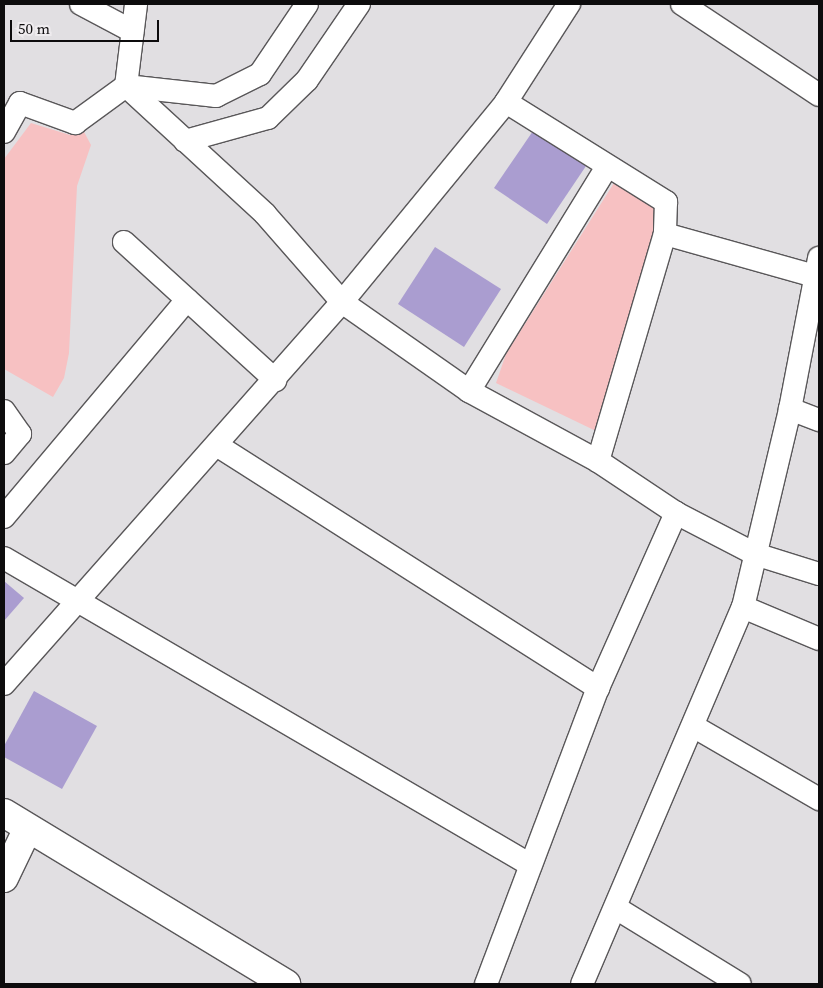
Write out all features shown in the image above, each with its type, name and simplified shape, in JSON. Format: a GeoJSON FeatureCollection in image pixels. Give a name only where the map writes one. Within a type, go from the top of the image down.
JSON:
{"type":"FeatureCollection","features":[{"type":"Feature","properties":{"kind":"street"},"geometry":{"type":"LineString","coordinates":[[80,4],[132,31]]}},
{"type":"Feature","properties":{"kind":"street"},"geometry":{"type":"LineString","coordinates":[[126,86],[136,4]]}},
{"type":"Feature","properties":{"kind":"street"},"geometry":{"type":"LineString","coordinates":[[4,132],[12,98],[75,123],[126,86],[216,96],[260,74],[307,4]]}},
{"type":"Feature","properties":{"kind":"street"},"geometry":{"type":"LineString","coordinates":[[185,141],[268,118],[307,80],[359,4]]}},
{"type":"Feature","properties":{"kind":"street"},"geometry":{"type":"LineString","coordinates":[[4,684],[76,601],[218,446],[342,302],[506,102],[569,4]]}},
{"type":"Feature","properties":{"kind":"street"},"geometry":{"type":"LineString","coordinates":[[682,4],[819,95]]}},
{"type":"Feature","properties":{"kind":"street"},"geometry":{"type":"LineString","coordinates":[[126,86],[265,214],[342,302],[470,391],[598,461],[676,513],[755,554],[819,574]]}},
{"type":"Feature","properties":{"kind":"street"},"geometry":{"type":"LineString","coordinates":[[506,102],[607,167],[666,202],[665,234],[598,461]]}},
{"type":"Feature","properties":{"kind":"street"},"geometry":{"type":"LineString","coordinates":[[470,391],[607,167]]}},
{"type":"Feature","properties":{"kind":"street"},"geometry":{"type":"LineString","coordinates":[[582,984],[616,908],[742,607],[790,409],[817,267],[665,234]]}},
{"type":"Feature","properties":{"kind":"street"},"geometry":{"type":"LineString","coordinates":[[124,242],[275,380]]}},
{"type":"Feature","properties":{"kind":"street"},"geometry":{"type":"LineString","coordinates":[[4,517],[187,300]]}},
{"type":"Feature","properties":{"kind":"street"},"geometry":{"type":"LineString","coordinates":[[790,409],[819,420]]}},
{"type":"Feature","properties":{"kind":"street"},"geometry":{"type":"LineString","coordinates":[[4,411],[20,434],[4,453]]}},
{"type":"Feature","properties":{"kind":"street"},"geometry":{"type":"LineString","coordinates":[[218,446],[598,688]]}},
{"type":"Feature","properties":{"kind":"street"},"geometry":{"type":"LineString","coordinates":[[486,984],[529,864],[598,688],[676,513]]}},
{"type":"Feature","properties":{"kind":"street"},"geometry":{"type":"LineString","coordinates":[[4,558],[529,864]]}},
{"type":"Feature","properties":{"kind":"street"},"geometry":{"type":"LineString","coordinates":[[742,607],[819,639]]}},
{"type":"Feature","properties":{"kind":"street"},"geometry":{"type":"LineString","coordinates":[[692,726],[819,799]]}},
{"type":"Feature","properties":{"kind":"street"},"geometry":{"type":"LineString","coordinates":[[4,813],[27,830],[286,984]]}},
{"type":"Feature","properties":{"kind":"street"},"geometry":{"type":"LineString","coordinates":[[4,878],[27,830]]}},
{"type":"Feature","properties":{"kind":"street"},"geometry":{"type":"LineString","coordinates":[[616,908],[740,984]]}},
{"type":"Feature","properties":{"kind":"shaded area"},"geometry":{"type":"Polygon","coordinates":[[[31,123],[70,135],[83,130],[91,145],[77,186],[69,353],[64,378],[53,397],[4,369],[4,159],[31,123]]]}},
{"type":"Feature","properties":{"kind":"shaded area"},"geometry":{"type":"Polygon","coordinates":[[[614,183],[665,210],[596,431],[496,383],[506,354],[614,183]]]}},
{"type":"Feature","properties":{"kind":"building"},"geometry":{"type":"Polygon","coordinates":[[[533,131],[586,166],[547,224],[494,188],[533,131]]]}},
{"type":"Feature","properties":{"kind":"building"},"geometry":{"type":"Polygon","coordinates":[[[435,247],[501,289],[464,347],[398,304],[435,247]]]}},
{"type":"Feature","properties":{"kind":"building"},"geometry":{"type":"Polygon","coordinates":[[[4,581],[24,598],[4,621],[4,581]]]}},
{"type":"Feature","properties":{"kind":"building"},"geometry":{"type":"Polygon","coordinates":[[[34,691],[97,726],[62,789],[4,757],[4,746],[34,691]]]}}]}
